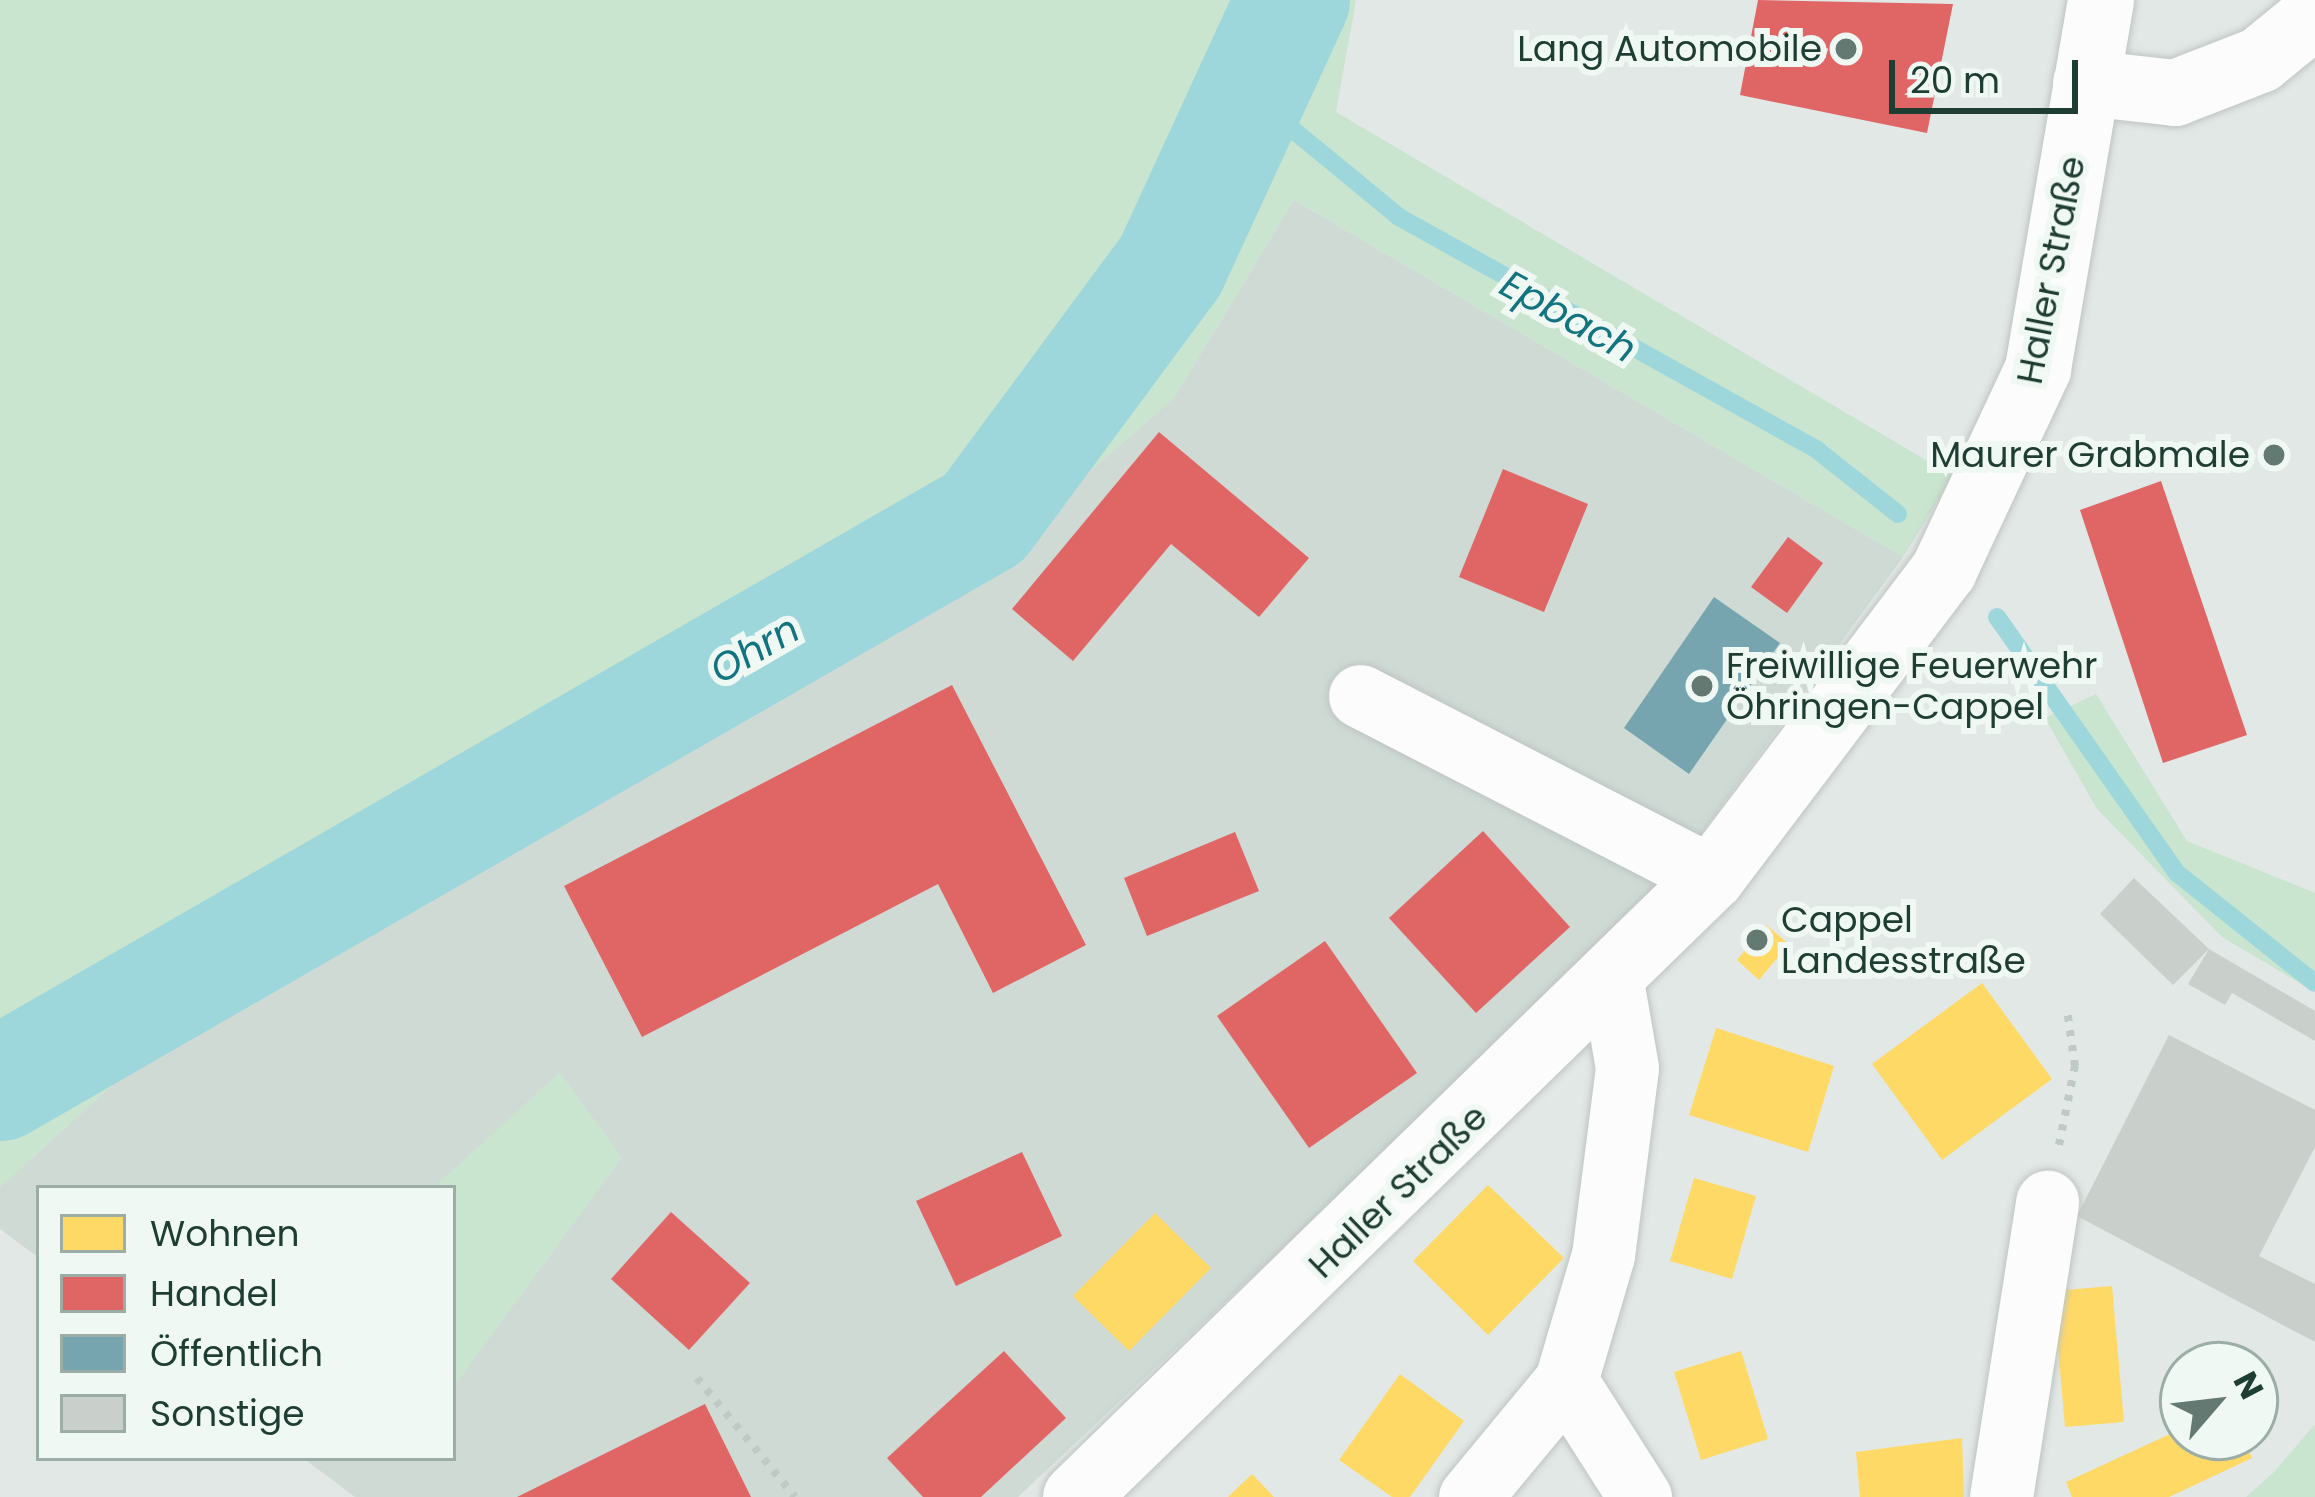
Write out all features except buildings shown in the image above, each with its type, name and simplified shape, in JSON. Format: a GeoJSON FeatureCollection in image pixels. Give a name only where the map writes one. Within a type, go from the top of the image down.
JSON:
{"type":"FeatureCollection","features":[{"type":"Feature","properties":{"kind":"main road","name":"Haller Straße"},"geometry":{"type":"LineString","coordinates":[[1076,1497],[1612,981],[1712,877],[1945,570],[2003,460],[2038,369],[2101,0]]}},
{"type":"Feature","properties":{"kind":"main road"},"geometry":{"type":"LineString","coordinates":[[2086,83],[2188,89],[2260,60],[2315,15]]}},
{"type":"Feature","properties":{"kind":"street"},"geometry":{"type":"LineString","coordinates":[[1360,696],[1712,877]]}},
{"type":"Feature","properties":{"kind":"street"},"geometry":{"type":"LineString","coordinates":[[1470,1497],[1566,1381],[1603,1256],[1628,1068],[1612,981]]}},
{"type":"Feature","properties":{"kind":"street"},"geometry":{"type":"LineString","coordinates":[[2002,1497],[2048,1202]]}},
{"type":"Feature","properties":{"kind":"street"},"geometry":{"type":"LineString","coordinates":[[1566,1381],[1640,1497]]}},
{"type":"Feature","properties":{"kind":"path"},"geometry":{"type":"LineString","coordinates":[[2048,1202],[2075,1066],[2067,1010]]}},
{"type":"Feature","properties":{"kind":"path"},"geometry":{"type":"LineString","coordinates":[[697,1378],[795,1497]]}},
{"type":"Feature","properties":{"kind":"shaded area"},"geometry":{"type":"Polygon","coordinates":[[[1294,200],[1903,557],[1653,900],[1018,1497],[355,1497],[307,1461],[456,1461],[456,1185],[36,1185],[36,1256],[0,1229],[0,1187],[118,1080],[972,574],[1174,398],[1294,200]]]}},
{"type":"Feature","properties":{"kind":"green space"},"geometry":{"type":"Polygon","coordinates":[[[0,0],[1356,0],[1336,112],[1953,476],[1903,557],[1294,200],[1174,398],[972,574],[118,1080],[0,1187],[0,0]]]}},
{"type":"Feature","properties":{"kind":"green space"},"geometry":{"type":"Polygon","coordinates":[[[2096,694],[2187,841],[2315,893],[2315,992],[2222,937],[2097,809],[2045,718],[2096,694]]]}},
{"type":"Feature","properties":{"kind":"green space"},"geometry":{"type":"Polygon","coordinates":[[[560,1072],[622,1158],[456,1384],[456,1185],[436,1185],[560,1072]]]}},
{"type":"Feature","properties":{"kind":"green space"},"geometry":{"type":"Polygon","coordinates":[[[2315,1424],[2315,1497],[2246,1497],[2275,1471],[2315,1424]]]}},
{"type":"Feature","properties":{"kind":"waterway","name":"Ohrn"},"geometry":{"type":"LineString","coordinates":[[0,1084],[984,518],[1171,265],[1293,0]]}},
{"type":"Feature","properties":{"kind":"waterway","name":"Epbach"},"geometry":{"type":"LineString","coordinates":[[1253,97],[1399,217],[1817,450],[1898,514]]}},
{"type":"Feature","properties":{"kind":"waterway","name":"Epbach"},"geometry":{"type":"LineString","coordinates":[[1997,617],[2177,873],[2315,983]]}},
{"type":"Feature","properties":{"kind":"place","name":"Lang Automobile"},"geometry":{"type":"Point","coordinates":[1846,49]}},
{"type":"Feature","properties":{"kind":"place","name":"Maurer Grabmale"},"geometry":{"type":"Point","coordinates":[2274,455]}},
{"type":"Feature","properties":{"kind":"place","name":"Freiwillige Feuerwehr Öhringen-Cappel"},"geometry":{"type":"Point","coordinates":[1702,686]}},
{"type":"Feature","properties":{"kind":"place","name":"Cappel Landesstraße"},"geometry":{"type":"Point","coordinates":[1757,940]}}]}
